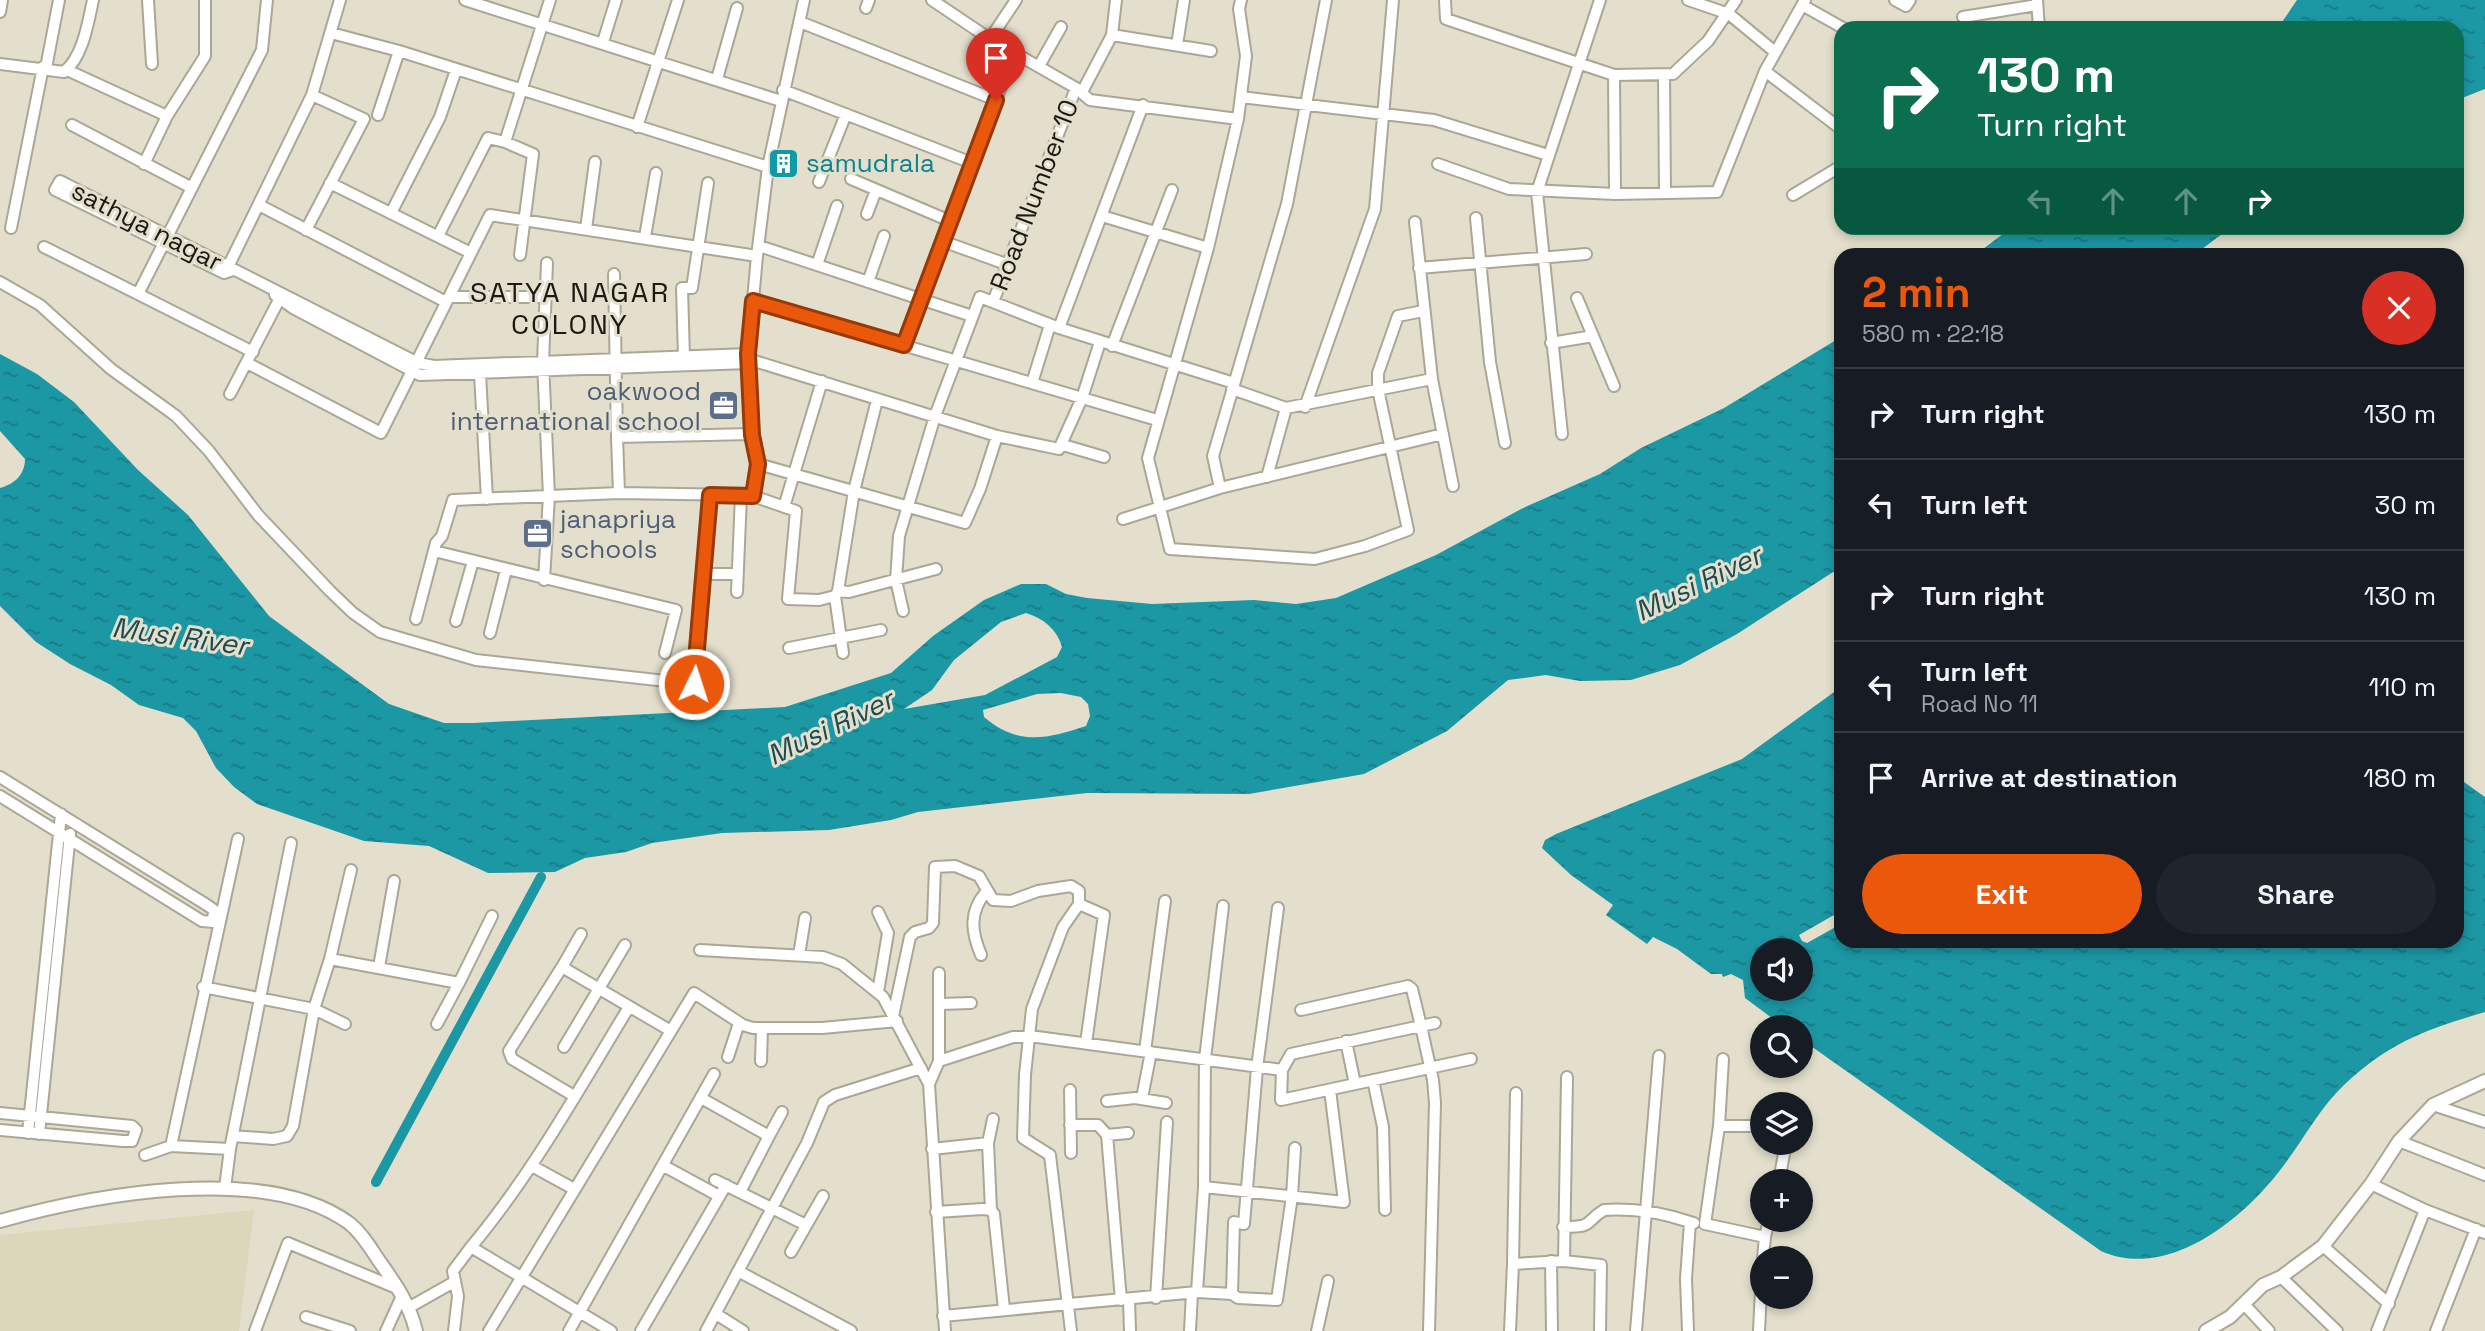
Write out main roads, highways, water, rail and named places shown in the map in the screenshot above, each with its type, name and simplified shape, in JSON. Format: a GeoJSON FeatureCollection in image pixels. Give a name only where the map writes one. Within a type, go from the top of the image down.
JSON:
{"type":"FeatureCollection","features":[{"type":"Feature","properties":{"kind":"water"},"geometry":{"type":"Polygon","coordinates":[[[2297,0],[2485,0],[2485,89],[2464,97],[2464,21],[2283,21],[2297,0]]]}},
{"type":"Feature","properties":{"kind":"water"},"geometry":{"type":"Polygon","coordinates":[[[2002,235],[2221,235],[2203,248],[1984,248],[2002,235]]]}},
{"type":"Feature","properties":{"kind":"water","name":"Musi River"},"geometry":{"type":"Polygon","coordinates":[[[1834,341],[1834,572],[1737,634],[1680,665],[1631,680],[1580,681],[1546,675],[1508,680],[1447,731],[1364,774],[1249,794],[1087,793],[918,812],[891,820],[829,830],[722,833],[652,843],[626,852],[585,858],[555,872],[488,873],[429,846],[364,841],[257,804],[234,787],[216,768],[196,731],[183,718],[139,705],[111,685],[70,664],[36,642],[0,606],[0,488],[18,478],[25,459],[0,431],[0,354],[37,374],[74,402],[138,470],[188,515],[269,616],[389,704],[444,723],[785,707],[891,673],[933,636],[984,600],[1021,584],[1046,584],[1066,594],[1087,598],[1152,604],[1254,600],[1296,604],[1336,598],[1436,555],[1523,508],[1600,474],[1641,448],[1724,408],[1834,341]],[[1026,613],[1001,622],[954,660],[932,690],[904,709],[985,695],[1057,657],[1062,647],[1057,635],[1038,618],[1026,613]],[[1061,693],[1037,694],[983,710],[984,717],[1021,736],[1046,737],[1086,726],[1090,716],[1088,704],[1081,697],[1061,693]]]}},
{"type":"Feature","properties":{"kind":"water"},"geometry":{"type":"Polygon","coordinates":[[[1834,692],[1834,915],[1799,935],[1800,938],[1750,938],[1750,1001],[1813,1001],[1813,940],[1834,928],[1834,948],[2464,948],[2464,782],[2485,797],[2485,1012],[2427,1031],[2394,1047],[2362,1069],[2327,1103],[2289,1159],[2265,1188],[2225,1225],[2202,1240],[2177,1251],[2152,1258],[2126,1258],[2101,1251],[1813,1047],[1813,1015],[1768,1015],[1745,998],[1743,980],[1731,974],[1723,977],[1722,974],[1711,974],[1677,949],[1653,937],[1647,944],[1606,915],[1613,905],[1571,875],[1542,848],[1545,840],[1742,759],[1834,692]]]}},
{"type":"Feature","properties":{"kind":"waterway"},"geometry":{"type":"LineString","coordinates":[[376,1182],[541,877]]}},
{"type":"Feature","properties":{"kind":"place","name":"samudrala"},"geometry":{"type":"Point","coordinates":[783,163]}},
{"type":"Feature","properties":{"kind":"place","name":"oakwood international school"},"geometry":{"type":"Point","coordinates":[724,406]}},
{"type":"Feature","properties":{"kind":"place","name":"janapriya schools"},"geometry":{"type":"Point","coordinates":[537,534]}},
{"type":"Feature","properties":{"kind":"district","name":"SATYA NAGAR COLONY"},"geometry":{"type":"Point","coordinates":[570,308]}}]}
